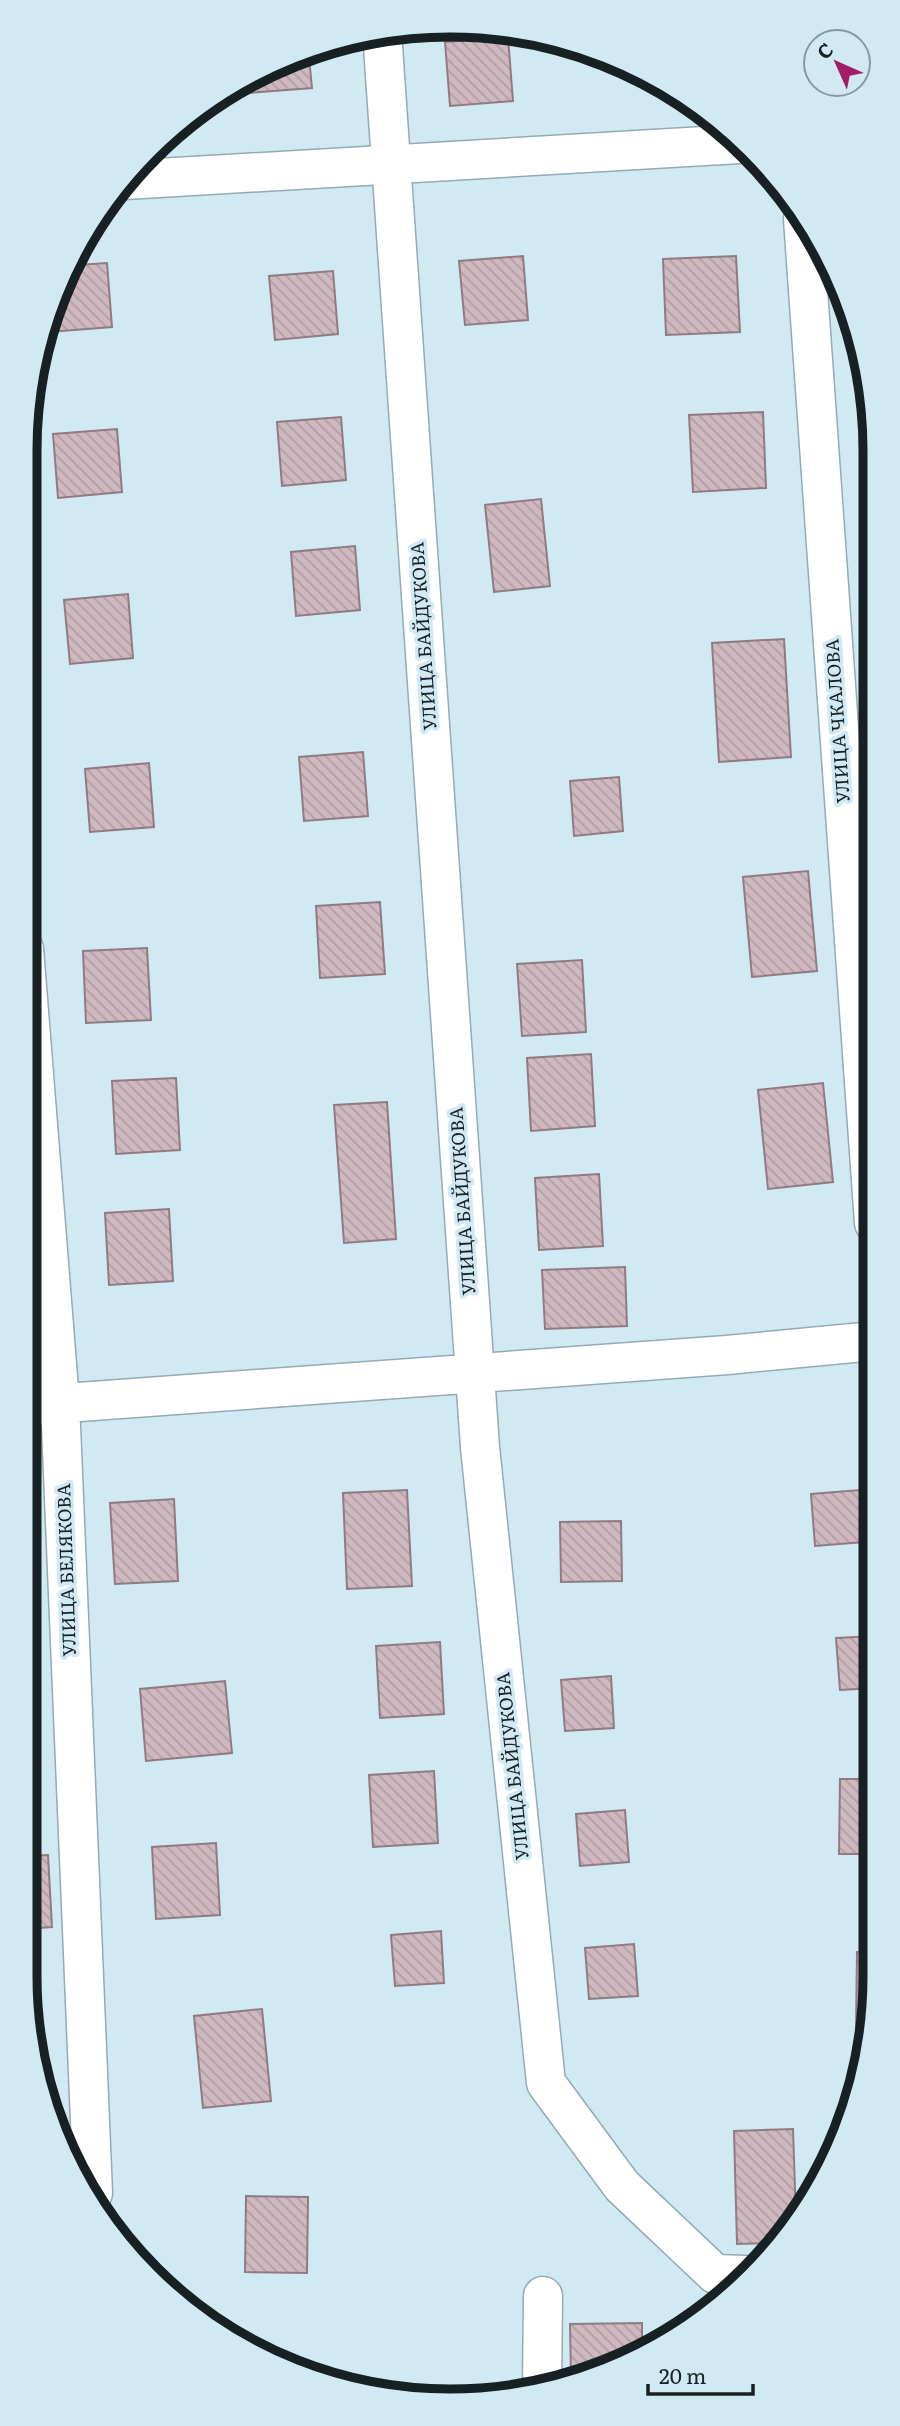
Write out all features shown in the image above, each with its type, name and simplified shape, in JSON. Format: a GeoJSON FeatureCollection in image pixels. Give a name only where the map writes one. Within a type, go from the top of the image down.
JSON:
{"type":"FeatureCollection","features":[{"type":"Feature","properties":{"kind":"street","name":"УЛИЦА БАЙДУКОВА"},"geometry":{"type":"LineString","coordinates":[[383,42],[475,1373],[546,2083],[622,2186],[715,2274],[735,2275]]}},
{"type":"Feature","properties":{"kind":"street"},"geometry":{"type":"LineString","coordinates":[[138,179],[728,145]]}},
{"type":"Feature","properties":{"kind":"street","name":"УЛИЦА ЧКАЛОВА"},"geometry":{"type":"LineString","coordinates":[[804,237],[863,1067]]}},
{"type":"Feature","properties":{"kind":"street","name":"УЛИЦА БЕЛЯКОВА"},"geometry":{"type":"LineString","coordinates":[[37,1278],[42,1404],[92,2184]]}},
{"type":"Feature","properties":{"kind":"street"},"geometry":{"type":"LineString","coordinates":[[42,1404],[475,1373],[863,1341]]}},
{"type":"Feature","properties":{"kind":"street"},"geometry":{"type":"LineString","coordinates":[[542,2378],[543,2295]]}},
{"type":"Feature","properties":{"kind":"building"},"geometry":{"type":"Polygon","coordinates":[[[487,39],[508,41],[513,101],[450,106],[445,42],[487,39]]]}},
{"type":"Feature","properties":{"kind":"building"},"geometry":{"type":"Polygon","coordinates":[[[309,62],[312,88],[248,93],[248,89],[267,79],[309,62]]]}},
{"type":"Feature","properties":{"kind":"building"},"geometry":{"type":"Polygon","coordinates":[[[523,256],[528,320],[465,325],[459,261],[523,256]]]}},
{"type":"Feature","properties":{"kind":"building"},"geometry":{"type":"Polygon","coordinates":[[[736,256],[740,332],[666,335],[663,259],[736,256]]]}},
{"type":"Feature","properties":{"kind":"building"},"geometry":{"type":"Polygon","coordinates":[[[107,263],[112,327],[55,332],[68,292],[80,265],[107,263]]]}},
{"type":"Feature","properties":{"kind":"building"},"geometry":{"type":"Polygon","coordinates":[[[333,271],[338,334],[275,340],[269,276],[333,271]]]}},
{"type":"Feature","properties":{"kind":"building"},"geometry":{"type":"Polygon","coordinates":[[[763,412],[766,488],[693,492],[689,415],[763,412]]]}},
{"type":"Feature","properties":{"kind":"building"},"geometry":{"type":"Polygon","coordinates":[[[341,417],[346,480],[282,486],[277,422],[341,417]]]}},
{"type":"Feature","properties":{"kind":"building"},"geometry":{"type":"Polygon","coordinates":[[[117,429],[122,492],[58,498],[53,434],[117,429]]]}},
{"type":"Feature","properties":{"kind":"building"},"geometry":{"type":"Polygon","coordinates":[[[541,499],[550,586],[494,592],[485,505],[541,499]]]}},
{"type":"Feature","properties":{"kind":"building"},"geometry":{"type":"Polygon","coordinates":[[[355,546],[360,610],[296,616],[291,552],[355,546]]]}},
{"type":"Feature","properties":{"kind":"building"},"geometry":{"type":"Polygon","coordinates":[[[128,594],[133,658],[70,664],[64,600],[128,594]]]}},
{"type":"Feature","properties":{"kind":"building"},"geometry":{"type":"Polygon","coordinates":[[[784,639],[791,757],[719,762],[712,643],[784,639]]]}},
{"type":"Feature","properties":{"kind":"building"},"geometry":{"type":"Polygon","coordinates":[[[363,752],[368,816],[304,821],[299,757],[363,752]]]}},
{"type":"Feature","properties":{"kind":"building"},"geometry":{"type":"Polygon","coordinates":[[[149,763],[154,827],[90,832],[85,769],[149,763]]]}},
{"type":"Feature","properties":{"kind":"building"},"geometry":{"type":"Polygon","coordinates":[[[619,777],[623,831],[574,836],[570,781],[619,777]]]}},
{"type":"Feature","properties":{"kind":"building"},"geometry":{"type":"Polygon","coordinates":[[[808,871],[817,971],[752,977],[743,877],[808,871]]]}},
{"type":"Feature","properties":{"kind":"building"},"geometry":{"type":"Polygon","coordinates":[[[380,902],[385,974],[320,978],[316,906],[380,902]]]}},
{"type":"Feature","properties":{"kind":"building"},"geometry":{"type":"Polygon","coordinates":[[[147,948],[151,1020],[86,1023],[83,951],[147,948]]]}},
{"type":"Feature","properties":{"kind":"building"},"geometry":{"type":"Polygon","coordinates":[[[582,960],[586,1032],[522,1036],[517,964],[582,960]]]}},
{"type":"Feature","properties":{"kind":"building"},"geometry":{"type":"Polygon","coordinates":[[[591,1054],[595,1126],[531,1131],[527,1058],[591,1054]]]}},
{"type":"Feature","properties":{"kind":"building"},"geometry":{"type":"Polygon","coordinates":[[[176,1078],[180,1150],[116,1154],[112,1081],[176,1078]]]}},
{"type":"Feature","properties":{"kind":"building"},"geometry":{"type":"Polygon","coordinates":[[[823,1083],[833,1182],[768,1189],[758,1090],[823,1083]]]}},
{"type":"Feature","properties":{"kind":"building"},"geometry":{"type":"Polygon","coordinates":[[[387,1102],[396,1239],[344,1243],[334,1105],[387,1102]]]}},
{"type":"Feature","properties":{"kind":"building"},"geometry":{"type":"Polygon","coordinates":[[[599,1174],[603,1246],[539,1250],[535,1178],[599,1174]]]}},
{"type":"Feature","properties":{"kind":"building"},"geometry":{"type":"Polygon","coordinates":[[[169,1209],[173,1281],[109,1285],[105,1213],[169,1209]]]}},
{"type":"Feature","properties":{"kind":"building"},"geometry":{"type":"Polygon","coordinates":[[[625,1267],[627,1326],[545,1329],[542,1270],[625,1267]]]}},
{"type":"Feature","properties":{"kind":"building"},"geometry":{"type":"Polygon","coordinates":[[[407,1490],[412,1586],[347,1589],[343,1493],[407,1490]]]}},
{"type":"Feature","properties":{"kind":"building"},"geometry":{"type":"Polygon","coordinates":[[[860,1490],[863,1542],[815,1546],[811,1494],[860,1490]]]}},
{"type":"Feature","properties":{"kind":"building"},"geometry":{"type":"Polygon","coordinates":[[[174,1499],[178,1581],[115,1584],[110,1503],[174,1499]]]}},
{"type":"Feature","properties":{"kind":"building"},"geometry":{"type":"Polygon","coordinates":[[[621,1521],[622,1581],[561,1582],[560,1522],[621,1521]]]}},
{"type":"Feature","properties":{"kind":"building"},"geometry":{"type":"Polygon","coordinates":[[[863,1637],[863,1689],[840,1690],[836,1638],[863,1637]]]}},
{"type":"Feature","properties":{"kind":"building"},"geometry":{"type":"Polygon","coordinates":[[[440,1642],[444,1714],[380,1718],[376,1646],[440,1642]]]}},
{"type":"Feature","properties":{"kind":"building"},"geometry":{"type":"Polygon","coordinates":[[[611,1676],[614,1728],[565,1731],[561,1680],[611,1676]]]}},
{"type":"Feature","properties":{"kind":"building"},"geometry":{"type":"Polygon","coordinates":[[[225,1681],[232,1753],[146,1761],[140,1689],[225,1681]]]}},
{"type":"Feature","properties":{"kind":"building"},"geometry":{"type":"Polygon","coordinates":[[[37,1760],[40,1814],[37,1814],[37,1760]]]}},
{"type":"Feature","properties":{"kind":"building"},"geometry":{"type":"Polygon","coordinates":[[[434,1771],[438,1843],[373,1847],[369,1775],[434,1771]]]}},
{"type":"Feature","properties":{"kind":"building"},"geometry":{"type":"Polygon","coordinates":[[[840,1779],[863,1779],[863,1854],[839,1854],[840,1779]]]}},
{"type":"Feature","properties":{"kind":"building"},"geometry":{"type":"Polygon","coordinates":[[[625,1810],[629,1862],[580,1866],[576,1814],[625,1810]]]}},
{"type":"Feature","properties":{"kind":"building"},"geometry":{"type":"Polygon","coordinates":[[[216,1843],[220,1915],[156,1919],[152,1847],[216,1843]]]}},
{"type":"Feature","properties":{"kind":"building"},"geometry":{"type":"Polygon","coordinates":[[[37,1855],[48,1855],[52,1927],[37,1928],[37,1855]]]}},
{"type":"Feature","properties":{"kind":"building"},"geometry":{"type":"Polygon","coordinates":[[[441,1931],[444,1983],[395,1986],[391,1935],[441,1931]]]}},
{"type":"Feature","properties":{"kind":"building"},"geometry":{"type":"Polygon","coordinates":[[[634,1944],[638,1996],[589,1999],[585,1948],[634,1944]]]}},
{"type":"Feature","properties":{"kind":"building"},"geometry":{"type":"Polygon","coordinates":[[[857,1952],[863,1952],[860,2028],[856,2028],[857,1952]]]}},
{"type":"Feature","properties":{"kind":"building"},"geometry":{"type":"Polygon","coordinates":[[[262,2009],[271,2101],[203,2108],[194,2016],[262,2009]]]}},
{"type":"Feature","properties":{"kind":"building"},"geometry":{"type":"Polygon","coordinates":[[[793,2129],[796,2204],[765,2243],[737,2244],[734,2131],[793,2129]]]}},
{"type":"Feature","properties":{"kind":"building"},"geometry":{"type":"Polygon","coordinates":[[[246,2196],[308,2197],[307,2273],[245,2272],[246,2196]]]}},
{"type":"Feature","properties":{"kind":"building"},"geometry":{"type":"Polygon","coordinates":[[[642,2323],[642,2342],[571,2371],[570,2324],[642,2323]]]}}]}
